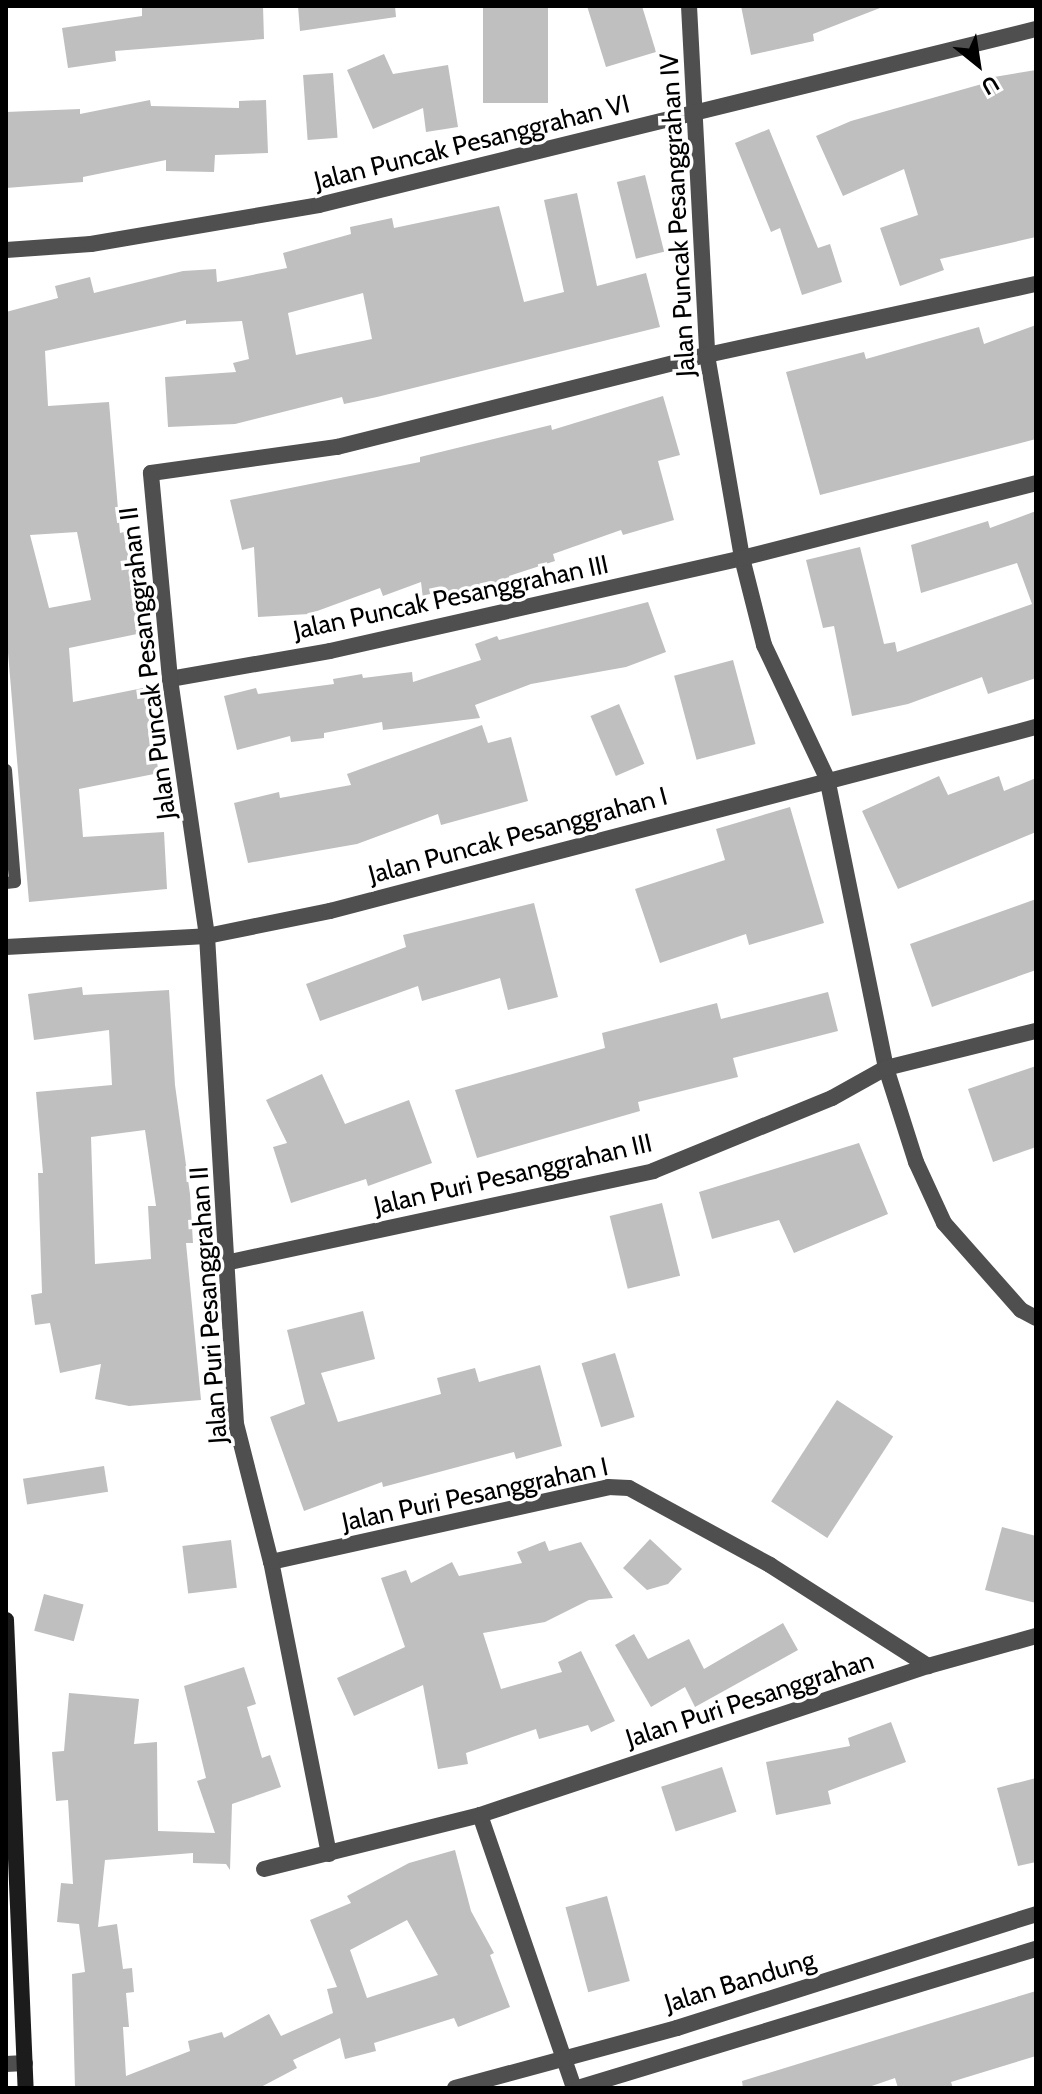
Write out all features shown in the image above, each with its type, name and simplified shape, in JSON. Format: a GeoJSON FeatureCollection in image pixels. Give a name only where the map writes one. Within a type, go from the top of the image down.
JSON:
{"type":"FeatureCollection","features":[{"type":"Feature","properties":{"kind":"main road"},"geometry":{"type":"LineString","coordinates":[[6,1620],[26,2088]]}},
{"type":"Feature","properties":{"kind":"street","name":"Jalan Puncak Pesanggrahan IV"},"geometry":{"type":"LineString","coordinates":[[689,6],[697,113],[707,355],[742,558],[764,645],[827,778],[886,1068],[916,1162],[944,1223],[1021,1310],[1036,1318]]}},
{"type":"Feature","properties":{"kind":"street","name":"Jalan Puncak Pesanggrahan VI"},"geometry":{"type":"LineString","coordinates":[[6,250],[91,244],[319,205],[1036,29]]}},
{"type":"Feature","properties":{"kind":"street"},"geometry":{"type":"LineString","coordinates":[[707,355],[1036,284]]}},
{"type":"Feature","properties":{"kind":"street","name":"Jalan Puncak Pesanggrahan II"},"geometry":{"type":"LineString","coordinates":[[207,936],[170,679],[151,473],[337,447],[707,355]]}},
{"type":"Feature","properties":{"kind":"street","name":"Jalan Puncak Pesanggrahan III"},"geometry":{"type":"LineString","coordinates":[[170,679],[330,651],[742,558],[1036,483]]}},
{"type":"Feature","properties":{"kind":"street","name":"Jalan Puncak Pesanggrahan I"},"geometry":{"type":"LineString","coordinates":[[6,947],[207,936],[330,911],[827,778],[1036,727]]}},
{"type":"Feature","properties":{"kind":"street","name":"Jalan Puri Pesanggrahan II"},"geometry":{"type":"LineString","coordinates":[[207,936],[230,1262],[236,1424],[271,1562],[329,1854]]}},
{"type":"Feature","properties":{"kind":"street","name":"Jalan Puri Pesanggrahan III"},"geometry":{"type":"LineString","coordinates":[[230,1262],[653,1171],[832,1098],[886,1068],[1036,1031]]}},
{"type":"Feature","properties":{"kind":"street","name":"Jalan Puri Pesanggrahan I"},"geometry":{"type":"LineString","coordinates":[[271,1562],[608,1487],[629,1488],[770,1565],[928,1666]]}},
{"type":"Feature","properties":{"kind":"street","name":"Jalan Puri Pesanggrahan"},"geometry":{"type":"LineString","coordinates":[[264,1869],[480,1815],[928,1666],[1036,1636]]}},
{"type":"Feature","properties":{"kind":"street"},"geometry":{"type":"LineString","coordinates":[[480,1815],[562,2058],[576,2088],[1036,1949]]}},
{"type":"Feature","properties":{"kind":"street","name":"Jalan Bandung"},"geometry":{"type":"LineString","coordinates":[[455,2088],[677,2028],[1036,1914]]}},
{"type":"Feature","properties":{"kind":"street"},"geometry":{"type":"LineString","coordinates":[[6,2064],[25,2063]]}},
{"type":"Feature","properties":{"kind":"lane"},"geometry":{"type":"LineString","coordinates":[[6,770],[15,882],[6,883]]}},
{"type":"Feature","properties":{"kind":"building"},"geometry":{"type":"Polygon","coordinates":[[[142,6],[263,6],[264,39],[115,51],[116,61],[68,68],[62,28],[142,16],[142,6]]]}},
{"type":"Feature","properties":{"kind":"building"},"geometry":{"type":"Polygon","coordinates":[[[298,6],[395,6],[396,17],[300,31],[298,6]]]}},
{"type":"Feature","properties":{"kind":"building"},"geometry":{"type":"Polygon","coordinates":[[[483,6],[548,6],[548,103],[483,103],[483,6]]]}},
{"type":"Feature","properties":{"kind":"building"},"geometry":{"type":"Polygon","coordinates":[[[587,6],[642,6],[656,52],[606,67],[587,6]]]}},
{"type":"Feature","properties":{"kind":"building"},"geometry":{"type":"Polygon","coordinates":[[[741,6],[880,8],[813,34],[814,41],[751,55],[741,6]]]}},
{"type":"Feature","properties":{"kind":"building"},"geometry":{"type":"Polygon","coordinates":[[[384,54],[393,74],[448,65],[458,127],[426,132],[423,108],[373,129],[347,70],[384,54]]]}},
{"type":"Feature","properties":{"kind":"building"},"geometry":{"type":"Polygon","coordinates":[[[1036,70],[1036,237],[940,259],[944,270],[900,286],[880,228],[918,215],[904,169],[843,196],[816,136],[851,121],[989,82],[988,78],[1036,70]]]}},
{"type":"Feature","properties":{"kind":"building"},"geometry":{"type":"Polygon","coordinates":[[[333,73],[338,138],[308,140],[303,75],[333,73]]]}},
{"type":"Feature","properties":{"kind":"building"},"geometry":{"type":"Polygon","coordinates":[[[150,100],[151,106],[239,108],[239,101],[266,100],[268,153],[215,155],[214,172],[166,171],[166,160],[83,177],[83,182],[6,188],[6,112],[80,109],[80,114],[150,100]]]}},
{"type":"Feature","properties":{"kind":"building"},"geometry":{"type":"Polygon","coordinates":[[[769,129],[818,248],[830,244],[842,282],[802,295],[780,228],[771,232],[735,143],[769,129]]]}},
{"type":"Feature","properties":{"kind":"building"},"geometry":{"type":"Polygon","coordinates":[[[645,175],[664,252],[636,259],[617,182],[645,175]]]}},
{"type":"Feature","properties":{"kind":"building"},"geometry":{"type":"Polygon","coordinates":[[[577,193],[597,286],[646,273],[660,327],[344,404],[342,397],[235,424],[168,427],[165,377],[236,372],[233,363],[249,359],[242,321],[186,324],[186,320],[45,351],[48,406],[109,402],[120,533],[124,532],[142,633],[69,648],[73,702],[143,688],[159,773],[79,789],[83,837],[164,832],[167,889],[29,902],[6,629],[6,312],[58,298],[55,286],[90,277],[94,293],[183,271],[216,269],[217,282],[287,268],[283,253],[351,234],[350,227],[392,218],[394,228],[499,206],[524,302],[564,292],[544,200],[577,193]],[[363,293],[288,313],[296,355],[372,339],[363,293]],[[77,532],[30,535],[49,608],[91,600],[77,532]]]}},
{"type":"Feature","properties":{"kind":"building"},"geometry":{"type":"Polygon","coordinates":[[[1036,325],[1036,439],[820,495],[786,372],[864,352],[866,359],[979,327],[984,344],[1036,325]]]}},
{"type":"Feature","properties":{"kind":"building"},"geometry":{"type":"Polygon","coordinates":[[[663,396],[680,455],[658,461],[674,520],[623,535],[621,530],[553,554],[555,561],[509,576],[510,584],[423,599],[421,582],[383,596],[380,588],[309,614],[258,617],[254,547],[242,550],[230,500],[420,462],[420,457],[551,425],[552,430],[663,396]]]}},
{"type":"Feature","properties":{"kind":"building"},"geometry":{"type":"Polygon","coordinates":[[[1036,511],[1036,678],[988,694],[982,677],[908,704],[852,716],[834,626],[823,628],[806,560],[860,547],[884,644],[895,642],[897,652],[1032,604],[1017,563],[921,593],[911,545],[988,521],[990,528],[1036,511]]]}},
{"type":"Feature","properties":{"kind":"building"},"geometry":{"type":"Polygon","coordinates":[[[648,602],[666,652],[626,667],[531,684],[475,705],[480,718],[383,730],[382,722],[324,733],[324,738],[291,742],[290,736],[237,750],[224,696],[256,688],[258,694],[334,684],[333,679],[362,674],[363,678],[412,672],[413,682],[481,660],[475,644],[497,636],[499,640],[648,602]]]}},
{"type":"Feature","properties":{"kind":"building"},"geometry":{"type":"Polygon","coordinates":[[[733,660],[756,744],[697,760],[674,676],[733,660]]]}},
{"type":"Feature","properties":{"kind":"building"},"geometry":{"type":"Polygon","coordinates":[[[619,704],[644,764],[616,776],[590,716],[619,704]]]}},
{"type":"Feature","properties":{"kind":"building"},"geometry":{"type":"Polygon","coordinates":[[[482,725],[488,743],[511,737],[528,801],[441,825],[438,814],[357,844],[248,863],[234,803],[279,792],[280,798],[351,785],[347,774],[482,725]]]}},
{"type":"Feature","properties":{"kind":"building"},"geometry":{"type":"Polygon","coordinates":[[[939,776],[948,795],[999,776],[1004,791],[1036,778],[1036,832],[898,889],[862,811],[939,776]]]}},
{"type":"Feature","properties":{"kind":"building"},"geometry":{"type":"Polygon","coordinates":[[[790,807],[824,923],[749,945],[746,934],[660,963],[635,889],[725,860],[716,829],[790,807]]]}},
{"type":"Feature","properties":{"kind":"building"},"geometry":{"type":"Polygon","coordinates":[[[1036,899],[1036,970],[932,1007],[910,944],[1036,899]]]}},
{"type":"Feature","properties":{"kind":"building"},"geometry":{"type":"Polygon","coordinates":[[[534,903],[558,997],[508,1010],[500,978],[422,1001],[418,986],[320,1021],[306,984],[406,947],[403,935],[534,903]]]}},
{"type":"Feature","properties":{"kind":"building"},"geometry":{"type":"Polygon","coordinates":[[[82,987],[83,995],[169,990],[175,1085],[190,1194],[193,1243],[186,1243],[201,1400],[129,1406],[95,1399],[101,1364],[60,1373],[50,1323],[35,1325],[31,1295],[42,1293],[38,1173],[43,1173],[36,1092],[112,1085],[109,1030],[34,1040],[28,994],[82,987]],[[145,1130],[91,1137],[95,1264],[151,1259],[148,1206],[156,1206],[145,1130]]]}},
{"type":"Feature","properties":{"kind":"building"},"geometry":{"type":"Polygon","coordinates":[[[828,992],[838,1031],[733,1058],[738,1077],[638,1102],[640,1111],[477,1158],[455,1090],[605,1048],[602,1033],[717,1003],[721,1019],[828,992]]]}},
{"type":"Feature","properties":{"kind":"building"},"geometry":{"type":"Polygon","coordinates":[[[1036,1066],[1036,1147],[993,1162],[968,1089],[1036,1066]]]}},
{"type":"Feature","properties":{"kind":"building"},"geometry":{"type":"Polygon","coordinates":[[[322,1074],[345,1124],[409,1100],[432,1163],[368,1186],[366,1179],[291,1203],[273,1147],[287,1143],[266,1100],[322,1074]]]}},
{"type":"Feature","properties":{"kind":"building"},"geometry":{"type":"Polygon","coordinates":[[[859,1143],[888,1214],[794,1253],[779,1220],[712,1239],[699,1192],[859,1143]]]}},
{"type":"Feature","properties":{"kind":"building"},"geometry":{"type":"Polygon","coordinates":[[[662,1203],[680,1276],[628,1289],[610,1216],[662,1203]]]}},
{"type":"Feature","properties":{"kind":"building"},"geometry":{"type":"Polygon","coordinates":[[[363,1311],[375,1359],[321,1373],[338,1422],[441,1394],[437,1378],[475,1368],[479,1382],[540,1365],[562,1446],[516,1459],[514,1452],[383,1487],[382,1482],[304,1511],[270,1417],[305,1404],[287,1330],[363,1311]]]}},
{"type":"Feature","properties":{"kind":"building"},"geometry":{"type":"Polygon","coordinates":[[[615,1353],[635,1417],[601,1427],[582,1363],[615,1353]]]}},
{"type":"Feature","properties":{"kind":"building"},"geometry":{"type":"Polygon","coordinates":[[[837,1400],[893,1436],[827,1538],[771,1501],[837,1400]]]}},
{"type":"Feature","properties":{"kind":"building"},"geometry":{"type":"Polygon","coordinates":[[[104,1466],[108,1492],[27,1505],[23,1479],[104,1466]]]}},
{"type":"Feature","properties":{"kind":"building"},"geometry":{"type":"Polygon","coordinates":[[[1002,1527],[1036,1536],[1036,1603],[985,1590],[1002,1527]]]}},
{"type":"Feature","properties":{"kind":"building"},"geometry":{"type":"Polygon","coordinates":[[[650,1539],[682,1569],[668,1584],[647,1590],[623,1568],[650,1539]]]}},
{"type":"Feature","properties":{"kind":"building"},"geometry":{"type":"Polygon","coordinates":[[[231,1540],[237,1588],[188,1594],[182,1546],[231,1540]]]}},
{"type":"Feature","properties":{"kind":"building"},"geometry":{"type":"Polygon","coordinates":[[[545,1541],[549,1551],[581,1542],[613,1598],[589,1600],[545,1622],[483,1633],[501,1689],[562,1672],[558,1662],[581,1651],[615,1721],[591,1732],[588,1725],[539,1739],[536,1729],[466,1753],[468,1764],[438,1769],[423,1685],[354,1716],[337,1678],[405,1647],[381,1578],[406,1570],[411,1583],[452,1562],[459,1576],[522,1563],[517,1552],[545,1541]]]}},
{"type":"Feature","properties":{"kind":"building"},"geometry":{"type":"Polygon","coordinates":[[[44,1594],[84,1605],[74,1641],[34,1631],[44,1594]]]}},
{"type":"Feature","properties":{"kind":"building"},"geometry":{"type":"Polygon","coordinates":[[[783,1623],[798,1650],[695,1707],[685,1687],[651,1707],[615,1645],[634,1634],[648,1659],[689,1639],[704,1669],[783,1623]]]}},
{"type":"Feature","properties":{"kind":"building"},"geometry":{"type":"Polygon","coordinates":[[[244,1667],[256,1704],[247,1707],[262,1758],[270,1755],[281,1787],[232,1804],[230,1870],[226,1864],[193,1863],[193,1853],[105,1860],[98,1927],[117,1924],[123,1969],[132,1968],[134,1992],[126,1993],[129,2027],[123,2027],[126,2076],[190,2051],[188,2041],[222,2032],[224,2038],[269,2014],[281,2036],[333,2013],[327,1989],[337,1987],[310,1920],[351,1903],[347,1896],[409,1863],[455,1850],[471,1911],[494,1953],[490,1955],[510,2007],[458,2027],[454,2018],[374,2043],[376,2051],[345,2059],[340,2038],[293,2060],[297,2068],[259,2088],[75,2088],[72,1974],[85,1972],[79,1924],[57,1922],[61,1883],[73,1884],[68,1800],[56,1801],[52,1752],[64,1751],[69,1693],[139,1699],[134,1744],[157,1742],[158,1831],[215,1833],[197,1781],[206,1778],[184,1686],[244,1667]],[[407,1920],[350,1950],[367,1998],[438,1975],[407,1920]]]}},
{"type":"Feature","properties":{"kind":"building"},"geometry":{"type":"Polygon","coordinates":[[[891,1722],[906,1762],[828,1791],[831,1804],[776,1815],[766,1762],[850,1746],[848,1738],[891,1722]]]}},
{"type":"Feature","properties":{"kind":"building"},"geometry":{"type":"Polygon","coordinates":[[[722,1767],[737,1812],[676,1831],[661,1787],[722,1767]]]}},
{"type":"Feature","properties":{"kind":"building"},"geometry":{"type":"Polygon","coordinates":[[[1036,1778],[1036,1862],[1018,1866],[997,1788],[1036,1778]]]}},
{"type":"Feature","properties":{"kind":"building"},"geometry":{"type":"Polygon","coordinates":[[[607,1896],[630,1981],[588,1992],[565,1907],[607,1896]]]}},
{"type":"Feature","properties":{"kind":"building"},"geometry":{"type":"Polygon","coordinates":[[[1036,1991],[1036,2056],[951,2082],[953,2088],[898,2088],[895,2078],[866,2088],[743,2088],[742,2081],[1036,1991]]]}}]}
